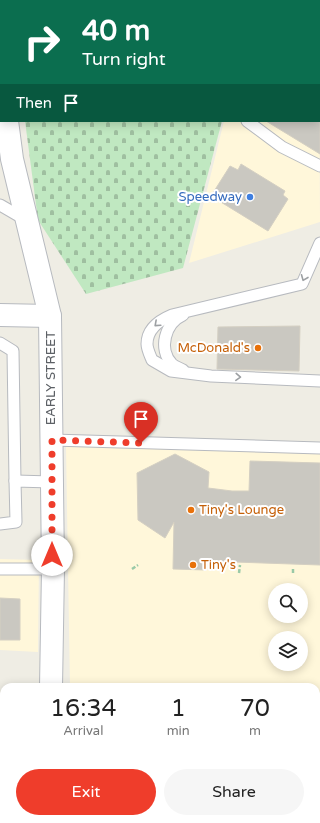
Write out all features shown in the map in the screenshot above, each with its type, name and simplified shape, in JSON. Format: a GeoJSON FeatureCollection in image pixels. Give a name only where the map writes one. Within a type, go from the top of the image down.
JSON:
{"type":"FeatureCollection","features":[{"type":"Feature","properties":{"kind":"street","name":"EARLY STREET"},"geometry":{"type":"LineString","coordinates":[[7,122],[5,148],[27,220],[50,316],[53,570],[52,683]]}},
{"type":"Feature","properties":{"kind":"street"},"geometry":{"type":"LineString","coordinates":[[0,315],[50,316]]}},
{"type":"Feature","properties":{"kind":"lane"},"geometry":{"type":"LineString","coordinates":[[248,122],[282,147],[320,166]]}},
{"type":"Feature","properties":{"kind":"lane"},"geometry":{"type":"LineString","coordinates":[[0,205],[27,220]]}},
{"type":"Feature","properties":{"kind":"lane"},"geometry":{"type":"LineString","coordinates":[[320,243],[302,284],[172,315],[162,319],[152,328],[147,344],[152,360],[171,371],[189,374],[320,381]]}},
{"type":"Feature","properties":{"kind":"lane"},"geometry":{"type":"LineString","coordinates":[[189,374],[173,365],[166,354],[165,340],[169,327],[176,318],[192,311]]}},
{"type":"Feature","properties":{"kind":"lane"},"geometry":{"type":"LineString","coordinates":[[0,343],[13,351],[16,522],[0,524]]}},
{"type":"Feature","properties":{"kind":"lane"},"geometry":{"type":"LineString","coordinates":[[52,440],[320,448]]}},
{"type":"Feature","properties":{"kind":"lane"},"geometry":{"type":"LineString","coordinates":[[15,481],[52,482]]}},
{"type":"Feature","properties":{"kind":"lane"},"geometry":{"type":"LineString","coordinates":[[0,569],[53,570]]}},
{"type":"Feature","properties":{"kind":"path"},"geometry":{"type":"LineString","coordinates":[[132,569],[138,565]]}},
{"type":"Feature","properties":{"kind":"path"},"geometry":{"type":"LineString","coordinates":[[239,573],[240,565]]}},
{"type":"Feature","properties":{"kind":"path"},"geometry":{"type":"LineString","coordinates":[[293,567],[293,573]]}},
{"type":"Feature","properties":{"kind":"shaded area","name":"Speedway"},"geometry":{"type":"Polygon","coordinates":[[[224,122],[319,122],[320,222],[189,263],[224,122]]]}},
{"type":"Feature","properties":{"kind":"shaded area"},"geometry":{"type":"Polygon","coordinates":[[[66,446],[320,454],[320,683],[70,683],[66,446]]]}},
{"type":"Feature","properties":{"kind":"shaded area"},"geometry":{"type":"Polygon","coordinates":[[[0,559],[39,560],[38,652],[0,650],[0,559]]]}},
{"type":"Feature","properties":{"kind":"green space"},"geometry":{"type":"Polygon","coordinates":[[[25,122],[222,122],[183,268],[86,294],[38,220],[25,122]]]}},
{"type":"Feature","properties":{"kind":"building"},"geometry":{"type":"Polygon","coordinates":[[[268,122],[320,122],[320,154],[268,122]]]}},
{"type":"Feature","properties":{"kind":"building","name":"Speedway"},"geometry":{"type":"Polygon","coordinates":[[[241,164],[285,191],[283,195],[288,199],[268,231],[211,196],[230,166],[238,170],[241,164]]]}},
{"type":"Feature","properties":{"kind":"building","name":"McDonald's"},"geometry":{"type":"Polygon","coordinates":[[[300,326],[299,371],[217,369],[218,327],[300,326]]]}},
{"type":"Feature","properties":{"kind":"building"},"geometry":{"type":"Polygon","coordinates":[[[175,454],[209,472],[208,488],[232,491],[249,491],[250,461],[320,463],[320,565],[206,561],[206,570],[173,569],[174,522],[165,538],[138,520],[137,473],[175,454]]]}},
{"type":"Feature","properties":{"kind":"building"},"geometry":{"type":"Polygon","coordinates":[[[0,598],[20,599],[20,640],[0,640],[0,598]]]}},
{"type":"Feature","properties":{"kind":"place","name":"Speedway"},"geometry":{"type":"Point","coordinates":[250,197]}},
{"type":"Feature","properties":{"kind":"place","name":"McDonald's"},"geometry":{"type":"Point","coordinates":[258,348]}},
{"type":"Feature","properties":{"kind":"place","name":"Tiny's Lounge"},"geometry":{"type":"Point","coordinates":[191,510]}},
{"type":"Feature","properties":{"kind":"place","name":"Tiny's"},"geometry":{"type":"Point","coordinates":[193,565]}},
{"type":"Feature","properties":{"kind":"route"},"geometry":{"type":"LineString","coordinates":[[52,555],[52,440],[141,443]]}}]}
